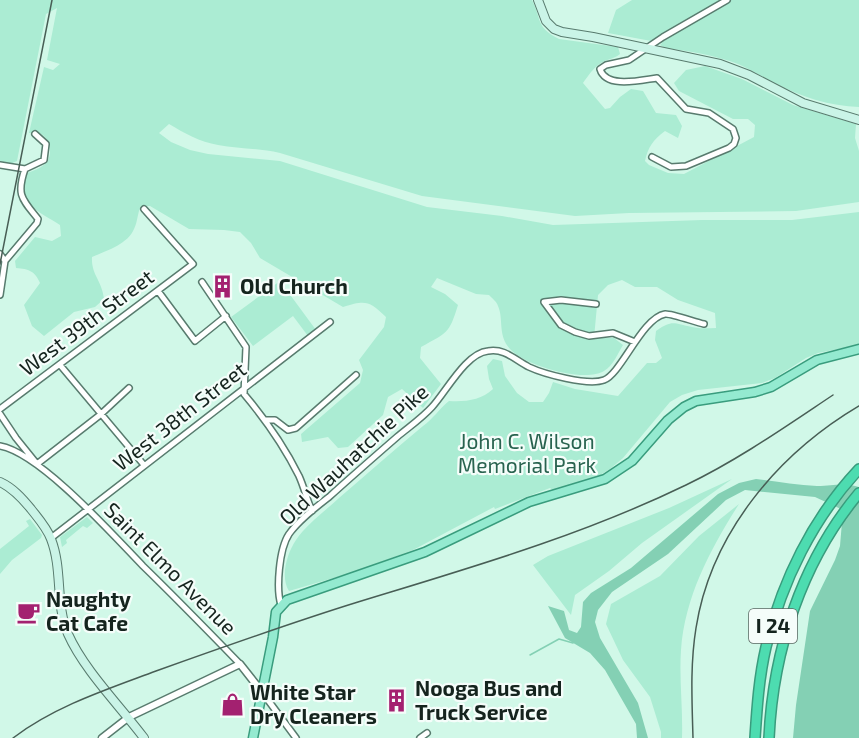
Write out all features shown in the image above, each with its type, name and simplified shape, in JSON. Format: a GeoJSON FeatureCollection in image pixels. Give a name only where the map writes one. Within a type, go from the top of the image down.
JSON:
{"type":"FeatureCollection","features":[{"type":"Feature","properties":{"kind":"highway","name":"I 24"},"geometry":{"type":"LineString","coordinates":[[755,738],[759,687],[766,647],[795,563],[818,522],[859,469]]}},
{"type":"Feature","properties":{"kind":"highway","name":"I 24"},"geometry":{"type":"LineString","coordinates":[[769,738],[770,718],[784,638],[797,598],[813,563],[835,525],[859,493]]}},
{"type":"Feature","properties":{"kind":"main road"},"geometry":{"type":"LineString","coordinates":[[538,0],[546,21],[554,29],[726,66],[803,103],[859,120]]}},
{"type":"Feature","properties":{"kind":"main road"},"geometry":{"type":"LineString","coordinates":[[253,738],[274,619],[281,605],[287,600],[425,552],[529,502],[605,479],[632,461],[668,420],[696,401],[755,392],[771,387],[817,360],[859,349]]}},
{"type":"Feature","properties":{"kind":"main road"},"geometry":{"type":"LineString","coordinates":[[0,482],[23,499],[51,538],[58,568],[61,614],[68,633],[79,655],[144,738]]}},
{"type":"Feature","properties":{"kind":"street"},"geometry":{"type":"LineString","coordinates":[[652,157],[671,167],[686,166],[729,148],[734,144],[736,138],[733,129],[709,113],[686,108],[657,78],[609,80],[601,74],[600,69],[606,65],[629,60],[663,37],[727,0]]}},
{"type":"Feature","properties":{"kind":"street"},"geometry":{"type":"LineString","coordinates":[[0,165],[25,169],[44,159],[46,144],[35,134]]}},
{"type":"Feature","properties":{"kind":"street"},"geometry":{"type":"LineString","coordinates":[[0,295],[5,261],[38,223],[38,219],[23,201],[20,193],[20,183],[25,169]]}},
{"type":"Feature","properties":{"kind":"street","name":"West 39th Street"},"geometry":{"type":"LineString","coordinates":[[0,409],[193,264],[144,209]]}},
{"type":"Feature","properties":{"kind":"street"},"geometry":{"type":"LineString","coordinates":[[0,254],[5,261]]}},
{"type":"Feature","properties":{"kind":"street"},"geometry":{"type":"LineString","coordinates":[[202,282],[246,347],[243,394],[265,420],[300,478],[312,511]]}},
{"type":"Feature","properties":{"kind":"street"},"geometry":{"type":"LineString","coordinates":[[158,291],[195,341],[225,316]]}},
{"type":"Feature","properties":{"kind":"street"},"geometry":{"type":"LineString","coordinates":[[596,304],[561,300],[544,302],[561,325],[575,332],[589,336],[613,333],[635,342]]}},
{"type":"Feature","properties":{"kind":"street","name":"Old Wauhatchie Pike"},"geometry":{"type":"LineString","coordinates":[[281,605],[280,568],[284,546],[289,535],[312,511],[431,408],[472,357],[486,351],[501,350],[529,367],[576,381],[603,381],[656,318],[664,314],[704,324]]}},
{"type":"Feature","properties":{"kind":"street","name":"West 38th Street"},"geometry":{"type":"LineString","coordinates":[[51,538],[330,322]]}},
{"type":"Feature","properties":{"kind":"street"},"geometry":{"type":"LineString","coordinates":[[60,365],[100,416],[144,465]]}},
{"type":"Feature","properties":{"kind":"street"},"geometry":{"type":"LineString","coordinates":[[265,420],[275,420],[288,430],[296,428],[356,375]]}},
{"type":"Feature","properties":{"kind":"street"},"geometry":{"type":"LineString","coordinates":[[0,414],[37,464],[100,416],[129,388]]}},
{"type":"Feature","properties":{"kind":"street","name":"Saint Elmo Avenue"},"geometry":{"type":"LineString","coordinates":[[0,446],[19,453],[37,464],[88,509],[240,664],[296,738]]}},
{"type":"Feature","properties":{"kind":"street"},"geometry":{"type":"LineString","coordinates":[[102,738],[129,717],[240,664]]}},
{"type":"Feature","properties":{"kind":"street"},"geometry":{"type":"LineString","coordinates":[[420,738],[427,733]]}},
{"type":"Feature","properties":{"kind":"green space","name":"John C. Wilson Memorial Park"},"geometry":{"type":"Polygon","coordinates":[[[0,0],[532,0],[540,22],[551,35],[559,39],[618,47],[620,54],[598,65],[583,83],[605,109],[610,108],[631,89],[643,91],[656,113],[676,115],[682,126],[678,138],[665,131],[652,144],[645,161],[668,173],[684,174],[754,137],[755,125],[748,119],[733,119],[679,91],[674,83],[686,70],[705,66],[742,79],[793,105],[856,124],[855,138],[859,151],[859,202],[796,211],[575,216],[422,196],[280,153],[211,144],[192,137],[169,124],[159,133],[171,142],[190,150],[280,161],[427,207],[553,225],[702,220],[792,220],[859,212],[859,345],[818,353],[762,383],[698,390],[682,395],[670,402],[623,458],[597,477],[553,490],[550,488],[495,509],[494,507],[413,550],[354,572],[289,591],[285,579],[287,558],[300,534],[449,401],[473,400],[493,389],[487,366],[493,359],[502,361],[505,376],[517,393],[529,402],[543,402],[553,382],[575,389],[618,396],[647,363],[656,363],[662,358],[655,340],[656,331],[674,323],[698,328],[716,328],[715,313],[678,300],[657,287],[635,287],[622,280],[608,285],[598,295],[594,338],[614,338],[623,345],[613,363],[604,371],[584,375],[570,374],[529,362],[511,350],[502,333],[500,311],[489,295],[476,294],[437,278],[431,287],[445,294],[458,305],[446,331],[421,347],[420,358],[441,384],[423,408],[402,389],[388,397],[383,415],[348,447],[338,448],[328,437],[302,442],[301,434],[360,383],[363,370],[359,360],[384,327],[386,317],[367,303],[343,307],[260,258],[251,243],[240,232],[189,229],[150,206],[141,206],[135,226],[127,239],[92,257],[93,268],[104,299],[95,307],[74,312],[44,336],[32,326],[24,305],[40,283],[31,271],[16,268],[15,261],[35,237],[52,241],[61,236],[60,225],[31,206],[27,200],[24,184],[25,174],[45,164],[50,154],[48,142],[43,135],[29,133],[44,67],[53,70],[60,64],[47,60],[57,8],[46,14],[17,161],[10,164],[0,162],[0,0]]]}},
{"type":"Feature","properties":{"kind":"green space"},"geometry":{"type":"Polygon","coordinates":[[[632,0],[859,0],[859,107],[827,103],[805,96],[743,66],[720,58],[665,48],[660,45],[662,43],[608,33],[616,10],[632,0]]]}},
{"type":"Feature","properties":{"kind":"green space"},"geometry":{"type":"Polygon","coordinates":[[[280,281],[316,330],[308,336],[293,316],[253,346],[231,317],[280,281]]]}},
{"type":"Feature","properties":{"kind":"green space"},"geometry":{"type":"Polygon","coordinates":[[[732,479],[642,543],[609,571],[575,595],[571,615],[533,565],[548,556],[669,508],[732,479]]]}},
{"type":"Feature","properties":{"kind":"green space"},"geometry":{"type":"Polygon","coordinates":[[[739,504],[701,573],[683,630],[680,672],[682,738],[661,738],[650,697],[623,660],[606,624],[611,604],[660,576],[699,536],[739,504]]]}},
{"type":"Feature","properties":{"kind":"green space"},"geometry":{"type":"Polygon","coordinates":[[[87,517],[93,523],[87,528],[83,526],[66,540],[67,543],[62,547],[60,537],[87,517]]]}},
{"type":"Feature","properties":{"kind":"green space"},"geometry":{"type":"Polygon","coordinates":[[[30,519],[42,535],[41,538],[12,560],[0,574],[0,549],[29,526],[26,521],[30,519]]]}},
{"type":"Feature","properties":{"kind":"shaded area"},"geometry":{"type":"Polygon","coordinates":[[[756,479],[809,485],[842,484],[859,487],[859,738],[793,738],[810,611],[840,546],[843,510],[815,497],[745,490],[726,500],[668,554],[612,592],[598,610],[595,622],[600,638],[638,703],[648,738],[637,738],[636,724],[605,670],[590,653],[565,638],[548,606],[564,611],[569,630],[577,633],[581,627],[583,602],[591,593],[631,568],[718,494],[739,483],[756,479]]]}},
{"type":"Feature","properties":{"kind":"waterway"},"geometry":{"type":"LineString","coordinates":[[530,655],[559,639],[573,643]]}},
{"type":"Feature","properties":{"kind":"railway"},"geometry":{"type":"LineString","coordinates":[[0,264],[52,0]]}},
{"type":"Feature","properties":{"kind":"railway"},"geometry":{"type":"LineString","coordinates":[[13,738],[64,707],[119,685],[307,618],[524,550],[606,520],[686,485],[724,465],[833,395]]}},
{"type":"Feature","properties":{"kind":"railway"},"geometry":{"type":"LineString","coordinates":[[693,738],[694,642],[704,593],[716,560],[753,499],[776,472],[829,425],[859,406]]}},
{"type":"Feature","properties":{"kind":"place","name":"Old Church"},"geometry":{"type":"Point","coordinates":[222,287]}},
{"type":"Feature","properties":{"kind":"place","name":"Naughty Cat Cafe"},"geometry":{"type":"Point","coordinates":[28,612]}},
{"type":"Feature","properties":{"kind":"place","name":"Nooga Bus and Truck Service"},"geometry":{"type":"Point","coordinates":[397,701]}},
{"type":"Feature","properties":{"kind":"place","name":"White Star Dry Cleaners"},"geometry":{"type":"Point","coordinates":[232,705]}}]}
